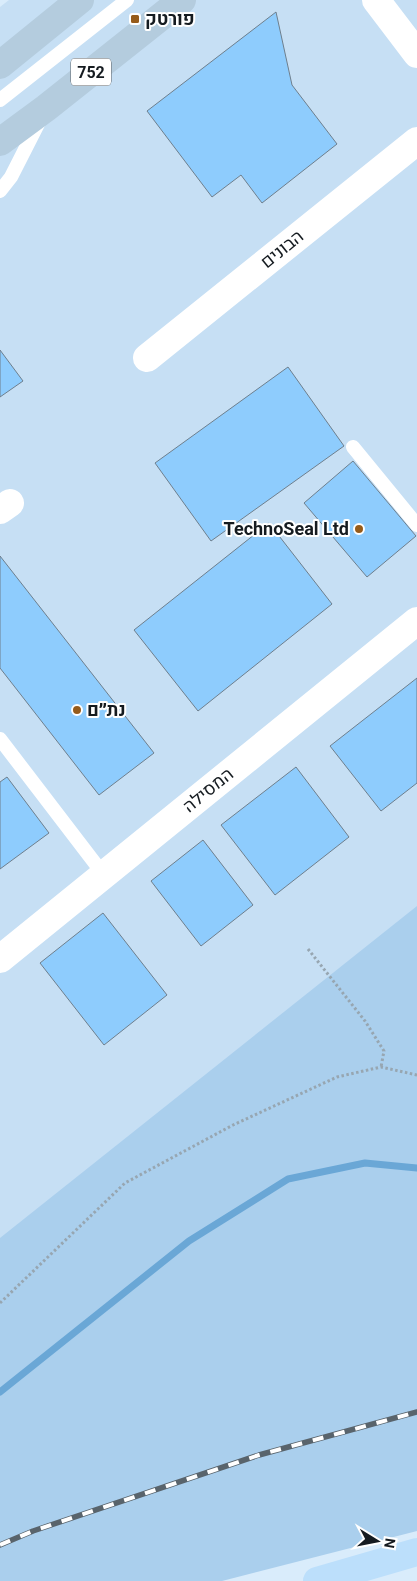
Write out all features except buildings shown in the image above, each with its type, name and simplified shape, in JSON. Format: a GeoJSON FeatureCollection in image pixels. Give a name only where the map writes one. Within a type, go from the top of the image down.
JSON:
{"type":"FeatureCollection","features":[{"type":"Feature","properties":{"kind":"highway"},"geometry":{"type":"LineString","coordinates":[[317,1581],[417,1552]]}},
{"type":"Feature","properties":{"kind":"main road"},"geometry":{"type":"LineString","coordinates":[[0,65],[80,0]]}},
{"type":"Feature","properties":{"kind":"main road","name":"752"},"geometry":{"type":"LineString","coordinates":[[0,142],[182,0]]}},
{"type":"Feature","properties":{"kind":"street"},"geometry":{"type":"LineString","coordinates":[[376,0],[417,54]]}},
{"type":"Feature","properties":{"kind":"street","name":"הבונים"},"geometry":{"type":"LineString","coordinates":[[147,358],[417,140]]}},
{"type":"Feature","properties":{"kind":"street","name":"המסילה"},"geometry":{"type":"LineString","coordinates":[[0,959],[417,621]]}},
{"type":"Feature","properties":{"kind":"lane"},"geometry":{"type":"LineString","coordinates":[[0,100],[127,0]]}},
{"type":"Feature","properties":{"kind":"lane"},"geometry":{"type":"LineString","coordinates":[[0,191],[11,177],[46,108]]}},
{"type":"Feature","properties":{"kind":"lane"},"geometry":{"type":"LineString","coordinates":[[353,447],[417,526]]}},
{"type":"Feature","properties":{"kind":"lane"},"geometry":{"type":"LineString","coordinates":[[2,747],[104,875]]}},
{"type":"Feature","properties":{"kind":"path"},"geometry":{"type":"LineString","coordinates":[[308,949],[365,1021],[384,1051],[381,1066]]}},
{"type":"Feature","properties":{"kind":"path"},"geometry":{"type":"LineString","coordinates":[[0,1304],[125,1183],[233,1125],[337,1077],[381,1066],[417,1075]]}},
{"type":"Feature","properties":{"kind":"shaded area"},"geometry":{"type":"Polygon","coordinates":[[[9,0],[417,0],[417,931],[0,1267],[0,7],[9,0]]]}},
{"type":"Feature","properties":{"kind":"shaded area"},"geometry":{"type":"Polygon","coordinates":[[[417,906],[417,1531],[222,1581],[0,1581],[0,1238],[417,906]]]}},
{"type":"Feature","properties":{"kind":"waterway"},"geometry":{"type":"LineString","coordinates":[[0,1392],[189,1241],[288,1179],[365,1163],[417,1168]]}},
{"type":"Feature","properties":{"kind":"railway"},"geometry":{"type":"LineString","coordinates":[[0,1545],[33,1531],[259,1455],[417,1412]]}},
{"type":"Feature","properties":{"kind":"place","name":"פורטק"},"geometry":{"type":"Point","coordinates":[135,19]}},
{"type":"Feature","properties":{"kind":"place","name":"TechnoSeal Ltd"},"geometry":{"type":"Point","coordinates":[359,529]}},
{"type":"Feature","properties":{"kind":"place","name":"נת״ם"},"geometry":{"type":"Point","coordinates":[77,710]}}]}
